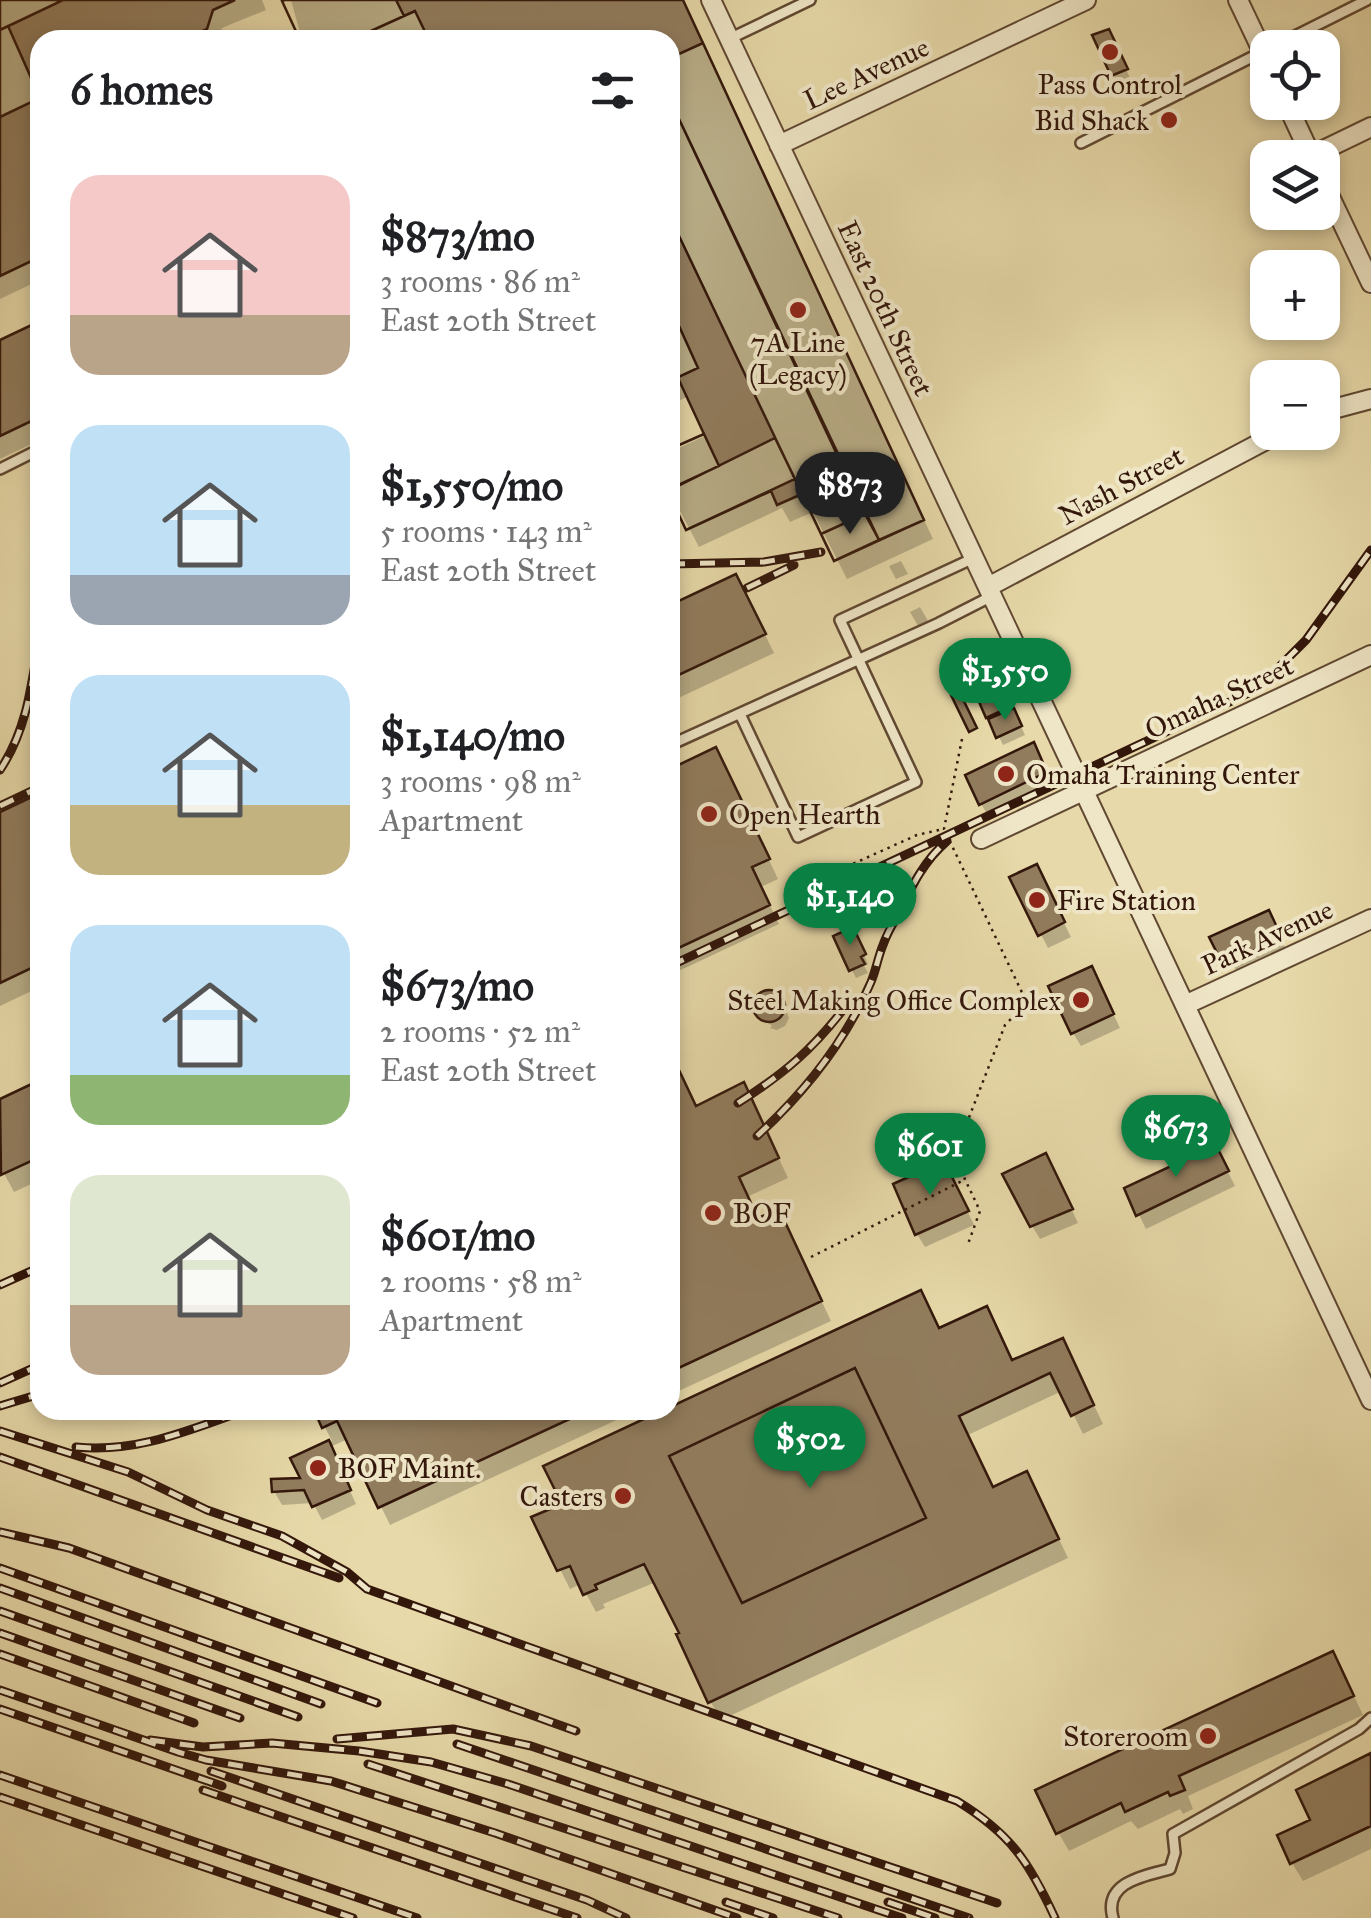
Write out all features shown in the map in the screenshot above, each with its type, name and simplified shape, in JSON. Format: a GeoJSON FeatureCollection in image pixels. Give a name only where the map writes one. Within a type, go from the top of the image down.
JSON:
{"type":"FeatureCollection","features":[{"type":"Feature","properties":{"kind":"street","name":"East 20th Street"},"geometry":{"type":"LineString","coordinates":[[710,0],[1371,1400]]}},
{"type":"Feature","properties":{"kind":"street","name":"Lee Avenue"},"geometry":{"type":"LineString","coordinates":[[779,145],[1086,0]]}},
{"type":"Feature","properties":{"kind":"street"},"geometry":{"type":"LineString","coordinates":[[1238,0],[1254,30]]}},
{"type":"Feature","properties":{"kind":"street"},"geometry":{"type":"LineString","coordinates":[[1340,142],[1371,127]]}},
{"type":"Feature","properties":{"kind":"street"},"geometry":{"type":"LineString","coordinates":[[1340,218],[1371,283]]}},
{"type":"Feature","properties":{"kind":"street"},"geometry":{"type":"LineString","coordinates":[[1340,408],[1371,400]]}},
{"type":"Feature","properties":{"kind":"street","name":"Nash Street"},"geometry":{"type":"LineString","coordinates":[[990,592],[1250,449]]}},
{"type":"Feature","properties":{"kind":"street","name":"Omaha Street"},"geometry":{"type":"LineString","coordinates":[[981,839],[1371,654]]}},
{"type":"Feature","properties":{"kind":"street","name":"Park Avenue"},"geometry":{"type":"LineString","coordinates":[[1185,1005],[1371,919]]}},
{"type":"Feature","properties":{"kind":"lane"},"geometry":{"type":"LineString","coordinates":[[729,39],[810,0]]}},
{"type":"Feature","properties":{"kind":"lane"},"geometry":{"type":"LineString","coordinates":[[1310,30],[1367,0]]}},
{"type":"Feature","properties":{"kind":"lane"},"geometry":{"type":"LineString","coordinates":[[1081,143],[1250,61]]}},
{"type":"Feature","properties":{"kind":"lane"},"geometry":{"type":"LineString","coordinates":[[0,468],[30,454]]}},
{"type":"Feature","properties":{"kind":"lane"},"geometry":{"type":"LineString","coordinates":[[740,714],[798,837],[916,782],[840,620],[974,558]]}},
{"type":"Feature","properties":{"kind":"lane"},"geometry":{"type":"LineString","coordinates":[[680,740],[858,660],[990,592]]}},
{"type":"Feature","properties":{"kind":"lane"},"geometry":{"type":"LineString","coordinates":[[1113,1918],[1110,1908],[1116,1892],[1126,1882],[1170,1869],[1175,1853],[1173,1834],[1371,1718]]}},
{"type":"Feature","properties":{"kind":"path"},"geometry":{"type":"LineString","coordinates":[[962,739],[944,829],[1026,1003],[1006,1025],[954,1156],[980,1211],[968,1244]]}},
{"type":"Feature","properties":{"kind":"path"},"geometry":{"type":"LineString","coordinates":[[810,868],[837,871],[917,835],[944,829]]}},
{"type":"Feature","properties":{"kind":"path"},"geometry":{"type":"LineString","coordinates":[[810,1257],[965,1180]]}},
{"type":"Feature","properties":{"kind":"building"},"geometry":{"type":"Polygon","coordinates":[[[0,0],[235,0],[213,10],[205,30],[30,30],[30,262],[0,276],[0,0]]]}},
{"type":"Feature","properties":{"kind":"building"},"geometry":{"type":"Polygon","coordinates":[[[0,0],[63,0],[0,30],[0,0]]]}},
{"type":"Feature","properties":{"kind":"building"},"geometry":{"type":"Polygon","coordinates":[[[396,0],[404,16],[373,30],[295,30],[282,1],[396,0]]]}},
{"type":"Feature","properties":{"kind":"building"},"geometry":{"type":"Polygon","coordinates":[[[683,0],[924,520],[834,561],[802,494],[777,505],[771,491],[686,530],[680,517],[680,445],[704,434],[680,382],[680,30],[295,30],[282,1],[683,0]]]}},
{"type":"Feature","properties":{"kind":"building"},"geometry":{"type":"Polygon","coordinates":[[[415,11],[424,30],[373,30],[415,11]]]}},
{"type":"Feature","properties":{"kind":"building"},"geometry":{"type":"Polygon","coordinates":[[[8,26],[30,76],[30,103],[0,117],[0,30],[8,26]]]}},
{"type":"Feature","properties":{"kind":"building","name":"Pass Control"},"geometry":{"type":"Polygon","coordinates":[[[1109,29],[1128,69],[1111,76],[1092,35],[1109,29]]]}},
{"type":"Feature","properties":{"kind":"building","name":"7A Line (Legacy)"},"geometry":{"type":"Polygon","coordinates":[[[703,43],[924,520],[879,540],[680,121],[680,53],[703,43]]]}},
{"type":"Feature","properties":{"kind":"building"},"geometry":{"type":"Polygon","coordinates":[[[680,121],[865,514],[821,534],[680,238],[680,121]]]}},
{"type":"Feature","properties":{"kind":"building"},"geometry":{"type":"Polygon","coordinates":[[[30,326],[30,422],[0,436],[0,340],[30,326]]]}},
{"type":"Feature","properties":{"kind":"building"},"geometry":{"type":"Polygon","coordinates":[[[680,328],[698,368],[680,376],[680,328]]]}},
{"type":"Feature","properties":{"kind":"building"},"geometry":{"type":"Polygon","coordinates":[[[704,434],[719,466],[680,484],[680,445],[704,434]]]}},
{"type":"Feature","properties":{"kind":"building"},"geometry":{"type":"Polygon","coordinates":[[[775,438],[795,479],[686,530],[680,517],[680,485],[775,438]]]}},
{"type":"Feature","properties":{"kind":"building"},"geometry":{"type":"Polygon","coordinates":[[[865,514],[879,540],[834,561],[821,534],[865,514]]]}},
{"type":"Feature","properties":{"kind":"building"},"geometry":{"type":"Polygon","coordinates":[[[736,574],[766,634],[680,674],[680,600],[736,574]]]}},
{"type":"Feature","properties":{"kind":"building"},"geometry":{"type":"Polygon","coordinates":[[[984,647],[1012,706],[986,718],[960,658],[984,647]]]}},
{"type":"Feature","properties":{"kind":"building"},"geometry":{"type":"Polygon","coordinates":[[[959,691],[977,728],[969,732],[951,695],[959,691]]]}},
{"type":"Feature","properties":{"kind":"building"},"geometry":{"type":"Polygon","coordinates":[[[1014,708],[1022,726],[996,738],[988,719],[1014,708]]]}},
{"type":"Feature","properties":{"kind":"building","name":"Omaha Training Center"},"geometry":{"type":"Polygon","coordinates":[[[1034,742],[1047,772],[979,805],[965,775],[1034,742]]]}},
{"type":"Feature","properties":{"kind":"building","name":"Open Hearth"},"geometry":{"type":"Polygon","coordinates":[[[716,747],[770,859],[752,867],[770,905],[680,947],[680,764],[716,747]]]}},
{"type":"Feature","properties":{"kind":"building"},"geometry":{"type":"Polygon","coordinates":[[[30,798],[30,969],[0,983],[0,812],[30,798]]]}},
{"type":"Feature","properties":{"kind":"building","name":"Fire Station"},"geometry":{"type":"Polygon","coordinates":[[[1037,864],[1065,922],[1038,936],[1009,877],[1037,864]]]}},
{"type":"Feature","properties":{"kind":"building"},"geometry":{"type":"Polygon","coordinates":[[[1269,910],[1282,938],[1228,962],[1224,953],[1218,955],[1209,937],[1269,910]]]}},
{"type":"Feature","properties":{"kind":"building"},"geometry":{"type":"Polygon","coordinates":[[[853,927],[866,954],[861,957],[865,964],[849,971],[833,936],[853,927]]]}},
{"type":"Feature","properties":{"kind":"building","name":"Steel Making Office Complex"},"geometry":{"type":"Polygon","coordinates":[[[1092,966],[1114,1014],[1071,1034],[1048,986],[1092,966]]]}},
{"type":"Feature","properties":{"kind":"building"},"geometry":{"type":"Polygon","coordinates":[[[769,990],[780,995],[785,1006],[780,1017],[769,1022],[758,1017],[753,1006],[758,995],[769,990]]]}},
{"type":"Feature","properties":{"kind":"building","name":"BOF"},"geometry":{"type":"Polygon","coordinates":[[[680,1072],[696,1106],[744,1082],[779,1158],[739,1177],[758,1218],[779,1209],[822,1301],[680,1367],[680,1072]]]}},
{"type":"Feature","properties":{"kind":"building"},"geometry":{"type":"Polygon","coordinates":[[[30,1085],[30,1162],[1,1175],[0,1099],[30,1085]]]}},
{"type":"Feature","properties":{"kind":"building"},"geometry":{"type":"Polygon","coordinates":[[[1216,1145],[1229,1171],[1136,1216],[1124,1188],[1216,1145]]]}},
{"type":"Feature","properties":{"kind":"building"},"geometry":{"type":"Polygon","coordinates":[[[1046,1153],[1073,1209],[1030,1227],[1002,1174],[1046,1153]]]}},
{"type":"Feature","properties":{"kind":"building"},"geometry":{"type":"Polygon","coordinates":[[[944,1161],[969,1211],[915,1235],[893,1184],[944,1161]]]}},
{"type":"Feature","properties":{"kind":"building","name":"Casters"},"geometry":{"type":"Polygon","coordinates":[[[921,1290],[939,1328],[987,1306],[1012,1360],[1063,1338],[1094,1405],[1071,1416],[1050,1373],[959,1416],[993,1487],[1027,1471],[1059,1539],[708,1703],[644,1564],[595,1585],[597,1589],[583,1595],[570,1566],[557,1571],[531,1517],[562,1504],[543,1466],[642,1420],[680,1420],[680,1402],[921,1290]],[[855,1368],[669,1456],[742,1603],[926,1518],[855,1368]]]}},
{"type":"Feature","properties":{"kind":"building"},"geometry":{"type":"Polygon","coordinates":[[[855,1368],[926,1518],[742,1603],[669,1456],[855,1368]]]}},
{"type":"Feature","properties":{"kind":"building"},"geometry":{"type":"Polygon","coordinates":[[[318,1420],[567,1420],[378,1508],[337,1421],[322,1428],[318,1420]]]}},
{"type":"Feature","properties":{"kind":"building","name":"BOF Maint."},"geometry":{"type":"Polygon","coordinates":[[[329,1440],[351,1490],[312,1507],[304,1490],[272,1492],[271,1479],[300,1478],[290,1458],[329,1440]]]}},
{"type":"Feature","properties":{"kind":"building","name":"Storeroom"},"geometry":{"type":"Polygon","coordinates":[[[1333,1651],[1354,1696],[1179,1776],[1185,1790],[1170,1796],[1168,1792],[1125,1812],[1121,1803],[1056,1834],[1035,1790],[1333,1651]]]}},
{"type":"Feature","properties":{"kind":"building"},"geometry":{"type":"Polygon","coordinates":[[[1371,1753],[1371,1826],[1290,1864],[1277,1835],[1310,1820],[1296,1790],[1371,1753]]]}},
{"type":"Feature","properties":{"kind":"railway"},"geometry":{"type":"LineString","coordinates":[[680,961],[1257,689],[1306,640],[1371,550]]}},
{"type":"Feature","properties":{"kind":"railway"},"geometry":{"type":"LineString","coordinates":[[680,564],[764,562],[821,552]]}},
{"type":"Feature","properties":{"kind":"railway"},"geometry":{"type":"LineString","coordinates":[[747,588],[794,565]]}},
{"type":"Feature","properties":{"kind":"railway"},"geometry":{"type":"LineString","coordinates":[[0,770],[17,738],[30,690]]}},
{"type":"Feature","properties":{"kind":"railway"},"geometry":{"type":"LineString","coordinates":[[0,806],[30,792]]}},
{"type":"Feature","properties":{"kind":"railway"},"geometry":{"type":"LineString","coordinates":[[757,1136],[807,1084],[836,1045],[861,1004],[886,936],[915,882],[947,841]]}},
{"type":"Feature","properties":{"kind":"railway"},"geometry":{"type":"LineString","coordinates":[[738,1103],[797,1060],[846,1006]]}},
{"type":"Feature","properties":{"kind":"railway"},"geometry":{"type":"LineString","coordinates":[[0,1285],[30,1272]]}},
{"type":"Feature","properties":{"kind":"railway"},"geometry":{"type":"LineString","coordinates":[[0,1383],[30,1370]]}},
{"type":"Feature","properties":{"kind":"railway"},"geometry":{"type":"LineString","coordinates":[[0,1406],[30,1397]]}},
{"type":"Feature","properties":{"kind":"railway"},"geometry":{"type":"LineString","coordinates":[[76,1447],[121,1447],[218,1420]]}},
{"type":"Feature","properties":{"kind":"railway"},"geometry":{"type":"LineString","coordinates":[[0,1431],[128,1472],[207,1510],[282,1536],[347,1572],[367,1589],[957,1801],[991,1825],[1016,1851],[1055,1918]]}},
{"type":"Feature","properties":{"kind":"railway"},"geometry":{"type":"LineString","coordinates":[[0,1457],[339,1578]]}},
{"type":"Feature","properties":{"kind":"railway"},"geometry":{"type":"LineString","coordinates":[[0,1532],[69,1548],[576,1731]]}},
{"type":"Feature","properties":{"kind":"railway"},"geometry":{"type":"LineString","coordinates":[[0,1568],[377,1703]]}},
{"type":"Feature","properties":{"kind":"railway"},"geometry":{"type":"LineString","coordinates":[[0,1588],[321,1704]]}},
{"type":"Feature","properties":{"kind":"railway"},"geometry":{"type":"LineString","coordinates":[[0,1611],[298,1717]]}},
{"type":"Feature","properties":{"kind":"railway"},"geometry":{"type":"LineString","coordinates":[[0,1633],[240,1718]]}},
{"type":"Feature","properties":{"kind":"railway"},"geometry":{"type":"LineString","coordinates":[[0,1654],[194,1723]]}},
{"type":"Feature","properties":{"kind":"railway"},"geometry":{"type":"LineString","coordinates":[[0,1690],[206,1760],[331,1781],[495,1833],[737,1918]]}},
{"type":"Feature","properties":{"kind":"railway"},"geometry":{"type":"LineString","coordinates":[[0,1709],[222,1786]]}},
{"type":"Feature","properties":{"kind":"railway"},"geometry":{"type":"LineString","coordinates":[[337,1739],[453,1729],[531,1746],[997,1903]]}},
{"type":"Feature","properties":{"kind":"railway"},"geometry":{"type":"LineString","coordinates":[[150,1740],[203,1747],[272,1743],[431,1762],[508,1784],[902,1918]]}},
{"type":"Feature","properties":{"kind":"railway"},"geometry":{"type":"LineString","coordinates":[[457,1744],[969,1918]]}},
{"type":"Feature","properties":{"kind":"railway"},"geometry":{"type":"LineString","coordinates":[[368,1764],[838,1918]]}},
{"type":"Feature","properties":{"kind":"railway"},"geometry":{"type":"LineString","coordinates":[[211,1771],[587,1900],[626,1918]]}},
{"type":"Feature","properties":{"kind":"railway"},"geometry":{"type":"LineString","coordinates":[[0,1775],[417,1918]]}},
{"type":"Feature","properties":{"kind":"railway"},"geometry":{"type":"LineString","coordinates":[[203,1790],[577,1918]]}},
{"type":"Feature","properties":{"kind":"railway"},"geometry":{"type":"LineString","coordinates":[[0,1797],[353,1918]]}},
{"type":"Feature","properties":{"kind":"railway"},"geometry":{"type":"LineString","coordinates":[[726,1902],[773,1918]]}},
{"type":"Feature","properties":{"kind":"railway"},"geometry":{"type":"LineString","coordinates":[[888,1902],[935,1918]]}},
{"type":"Feature","properties":{"kind":"place","name":"Pass Control"},"geometry":{"type":"Point","coordinates":[1110,52]}},
{"type":"Feature","properties":{"kind":"place","name":"Bid Shack"},"geometry":{"type":"Point","coordinates":[1169,120]}},
{"type":"Feature","properties":{"kind":"place","name":"7A Line (Legacy)"},"geometry":{"type":"Point","coordinates":[798,310]}},
{"type":"Feature","properties":{"kind":"place","name":"Omaha Training Center"},"geometry":{"type":"Point","coordinates":[1006,774]}},
{"type":"Feature","properties":{"kind":"place","name":"Open Hearth"},"geometry":{"type":"Point","coordinates":[709,814]}},
{"type":"Feature","properties":{"kind":"place","name":"Fire Station"},"geometry":{"type":"Point","coordinates":[1037,900]}},
{"type":"Feature","properties":{"kind":"place","name":"Steel Making Office Complex"},"geometry":{"type":"Point","coordinates":[1081,1000]}},
{"type":"Feature","properties":{"kind":"place","name":"BOF"},"geometry":{"type":"Point","coordinates":[713,1213]}},
{"type":"Feature","properties":{"kind":"place","name":"BOF Maint."},"geometry":{"type":"Point","coordinates":[318,1468]}},
{"type":"Feature","properties":{"kind":"place","name":"Casters"},"geometry":{"type":"Point","coordinates":[623,1496]}},
{"type":"Feature","properties":{"kind":"place","name":"Storeroom"},"geometry":{"type":"Point","coordinates":[1208,1736]}}]}
